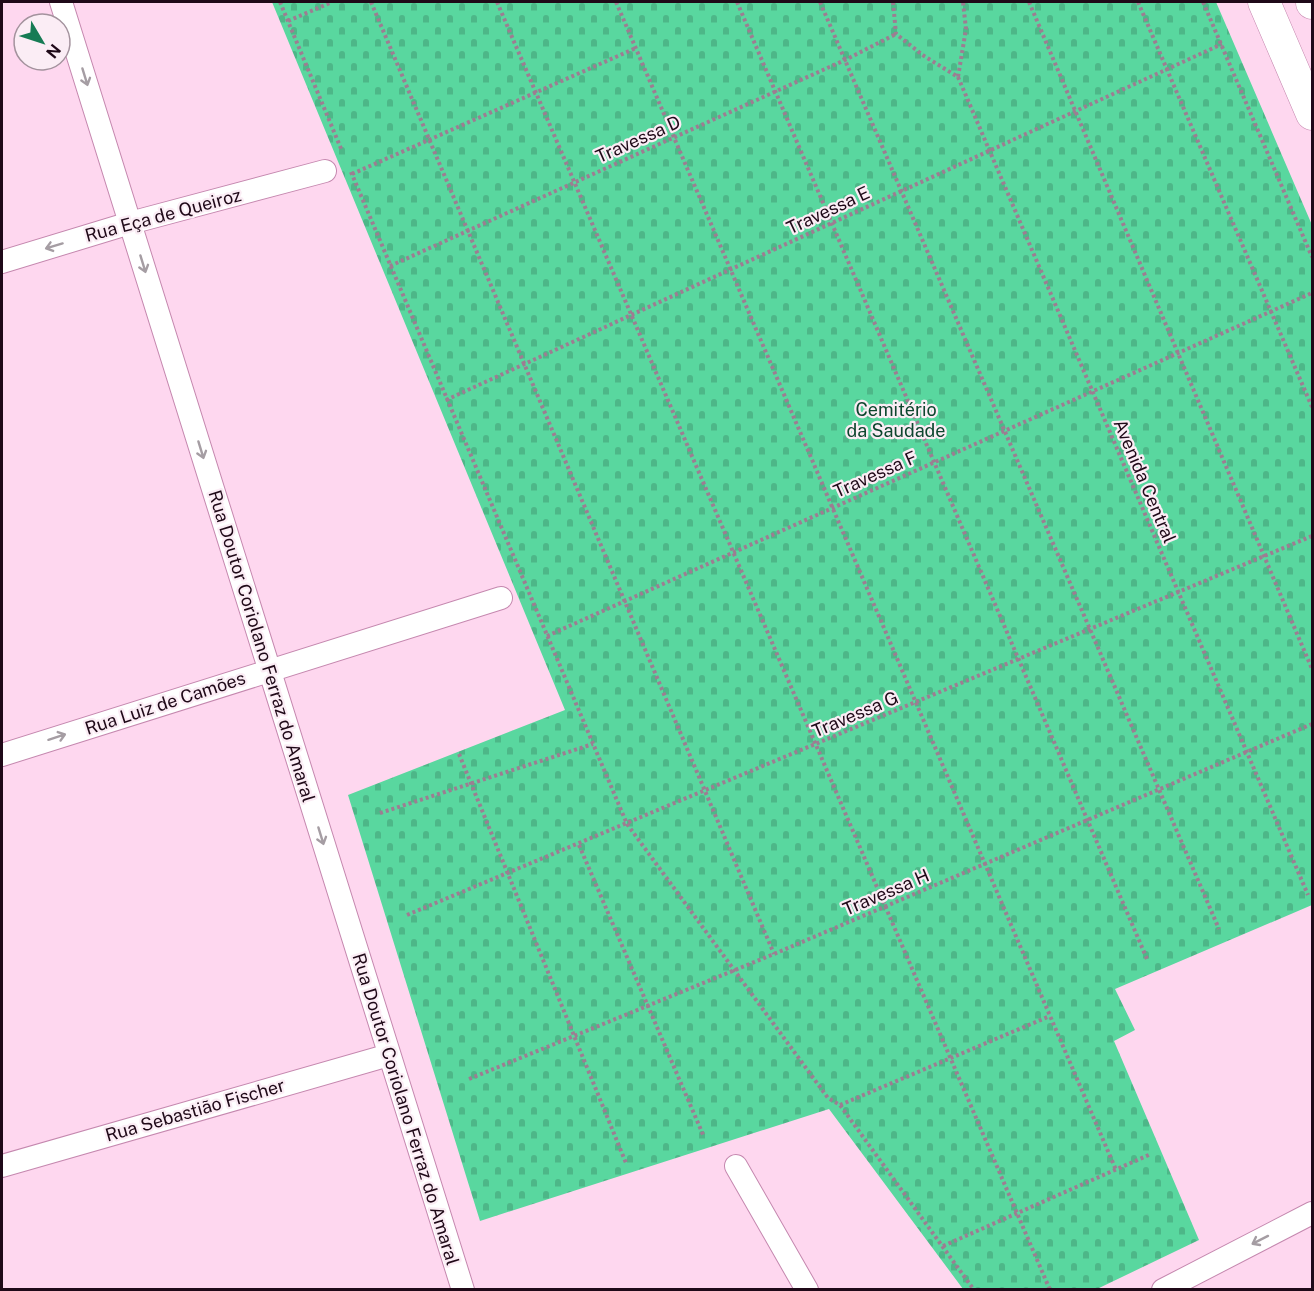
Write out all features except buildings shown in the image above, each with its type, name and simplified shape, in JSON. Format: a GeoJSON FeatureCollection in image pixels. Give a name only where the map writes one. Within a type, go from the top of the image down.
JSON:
{"type":"FeatureCollection","features":[{"type":"Feature","properties":{"kind":"main road"},"geometry":{"type":"LineString","coordinates":[[1264,2],[1312,114]]}},
{"type":"Feature","properties":{"kind":"main road"},"geometry":{"type":"LineString","coordinates":[[1290,62],[1312,87]]}},
{"type":"Feature","properties":{"kind":"street","name":"Rua Doutor Coriolano Ferraz do Amaral"},"geometry":{"type":"LineString","coordinates":[[61,2],[462,1290]]}},
{"type":"Feature","properties":{"kind":"street","name":"Rua Eça de Queiroz"},"geometry":{"type":"LineString","coordinates":[[2,262],[130,223],[325,171]]}},
{"type":"Feature","properties":{"kind":"street","name":"Rua Luiz de Camões"},"geometry":{"type":"LineString","coordinates":[[2,755],[501,598]]}},
{"type":"Feature","properties":{"kind":"street","name":"Rua Sebastião Fischer"},"geometry":{"type":"LineString","coordinates":[[2,1166],[389,1055]]}},
{"type":"Feature","properties":{"kind":"street"},"geometry":{"type":"LineString","coordinates":[[736,1166],[807,1290]]}},
{"type":"Feature","properties":{"kind":"street"},"geometry":{"type":"LineString","coordinates":[[1163,1290],[1312,1213]]}},
{"type":"Feature","properties":{"kind":"path"},"geometry":{"type":"LineString","coordinates":[[280,2],[343,152]]}},
{"type":"Feature","properties":{"kind":"path"},"geometry":{"type":"LineString","coordinates":[[288,21],[333,2]]}},
{"type":"Feature","properties":{"kind":"path"},"geometry":{"type":"LineString","coordinates":[[371,2],[774,954]]}},
{"type":"Feature","properties":{"kind":"path"},"geometry":{"type":"LineString","coordinates":[[497,2],[1050,1290]]}},
{"type":"Feature","properties":{"kind":"path"},"geometry":{"type":"LineString","coordinates":[[616,2],[1116,1170]]}},
{"type":"Feature","properties":{"kind":"path"},"geometry":{"type":"LineString","coordinates":[[737,2],[1147,959]]}},
{"type":"Feature","properties":{"kind":"path"},"geometry":{"type":"LineString","coordinates":[[820,2],[1219,929]]}},
{"type":"Feature","properties":{"kind":"path"},"geometry":{"type":"LineString","coordinates":[[892,2],[896,34],[924,56],[958,77],[966,29],[963,2]]}},
{"type":"Feature","properties":{"kind":"path"},"geometry":{"type":"LineString","coordinates":[[1029,2],[1312,669]]}},
{"type":"Feature","properties":{"kind":"path"},"geometry":{"type":"LineString","coordinates":[[1138,2],[1312,407]]}},
{"type":"Feature","properties":{"kind":"path"},"geometry":{"type":"LineString","coordinates":[[1203,2],[1312,257]]}},
{"type":"Feature","properties":{"kind":"path","name":"Travessa D"},"geometry":{"type":"LineString","coordinates":[[390,266],[845,60],[896,34]]}},
{"type":"Feature","properties":{"kind":"path","name":"Travessa E"},"geometry":{"type":"LineString","coordinates":[[446,400],[1222,44]]}},
{"type":"Feature","properties":{"kind":"path"},"geometry":{"type":"LineString","coordinates":[[352,174],[636,48]]}},
{"type":"Feature","properties":{"kind":"path","name":"Avenida Central"},"geometry":{"type":"LineString","coordinates":[[958,77],[1308,895]]}},
{"type":"Feature","properties":{"kind":"path"},"geometry":{"type":"LineString","coordinates":[[347,164],[627,824],[828,1098],[840,1105],[974,1290]]}},
{"type":"Feature","properties":{"kind":"path","name":"Travessa F"},"geometry":{"type":"LineString","coordinates":[[547,636],[1312,293]]}},
{"type":"Feature","properties":{"kind":"path","name":"Travessa G"},"geometry":{"type":"LineString","coordinates":[[407,915],[579,845],[1312,536]]}},
{"type":"Feature","properties":{"kind":"path","name":"Travessa H"},"geometry":{"type":"LineString","coordinates":[[469,1079],[774,954],[1312,724]]}},
{"type":"Feature","properties":{"kind":"path"},"geometry":{"type":"LineString","coordinates":[[380,813],[593,744]]}},
{"type":"Feature","properties":{"kind":"path"},"geometry":{"type":"LineString","coordinates":[[459,754],[626,1163]]}},
{"type":"Feature","properties":{"kind":"path"},"geometry":{"type":"LineString","coordinates":[[579,845],[704,1137]]}},
{"type":"Feature","properties":{"kind":"path"},"geometry":{"type":"LineString","coordinates":[[840,1105],[1050,1016]]}},
{"type":"Feature","properties":{"kind":"path"},"geometry":{"type":"LineString","coordinates":[[943,1246],[1151,1154]]}},
{"type":"Feature","properties":{"kind":"green space","name":"Cemitério da Saudade"},"geometry":{"type":"Polygon","coordinates":[[[272,2],[1216,2],[1312,225],[1312,905],[1115,989],[1135,1030],[1114,1041],[1199,1240],[1097,1289],[963,1289],[829,1109],[480,1221],[348,795],[565,710],[272,2]]]}}]}
